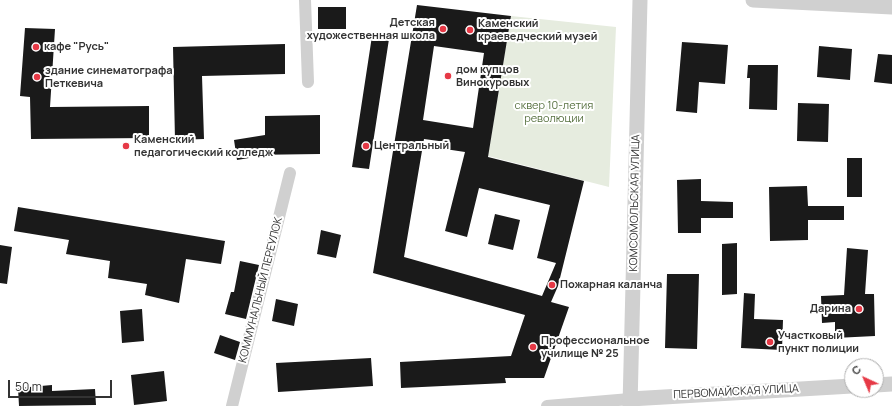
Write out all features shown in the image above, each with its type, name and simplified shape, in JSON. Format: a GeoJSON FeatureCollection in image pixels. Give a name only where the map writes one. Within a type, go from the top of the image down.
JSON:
{"type":"FeatureCollection","features":[{"type":"Feature","properties":{"kind":"street"},"geometry":{"type":"LineString","coordinates":[[305,0],[308,82]]}},
{"type":"Feature","properties":{"kind":"street","name":"КОМСОМОЛЬСКАЯ УЛИЦА"},"geometry":{"type":"LineString","coordinates":[[630,402],[640,0]]}},
{"type":"Feature","properties":{"kind":"street"},"geometry":{"type":"LineString","coordinates":[[753,0],[892,7]]}},
{"type":"Feature","properties":{"kind":"street","name":"КОММУНАЛЬНЫЙ ПЕРЕУЛОК"},"geometry":{"type":"LineString","coordinates":[[232,406],[290,173]]}},
{"type":"Feature","properties":{"kind":"street","name":"ПЕРВОМАЙСКАЯ УЛИЦА"},"geometry":{"type":"LineString","coordinates":[[547,406],[630,402],[844,387]]}},
{"type":"Feature","properties":{"kind":"green space","name":"сквер 10-летия революции"},"geometry":{"type":"Polygon","coordinates":[[[511,16],[616,27],[609,187],[488,156],[511,16]]]}},
{"type":"Feature","properties":{"kind":"building"},"geometry":{"type":"Polygon","coordinates":[[[417,5],[511,16],[488,157],[584,181],[558,286],[551,302],[569,307],[544,378],[505,378],[506,383],[401,388],[400,362],[511,356],[525,315],[373,273],[417,5]],[[434,46],[423,120],[473,128],[484,53],[434,46]],[[424,139],[404,257],[542,296],[556,263],[537,258],[550,205],[479,188],[467,237],[445,231],[465,152],[445,149],[446,142],[424,139]]]}},
{"type":"Feature","properties":{"kind":"building"},"geometry":{"type":"Polygon","coordinates":[[[318,7],[346,7],[346,29],[318,29],[318,7]]]}},
{"type":"Feature","properties":{"kind":"building"},"geometry":{"type":"Polygon","coordinates":[[[25,28],[55,29],[50,107],[149,106],[149,138],[31,139],[30,97],[20,96],[25,28]]]}},
{"type":"Feature","properties":{"kind":"building"},"geometry":{"type":"Polygon","coordinates":[[[372,36],[389,39],[369,169],[352,167],[372,36]]]}},
{"type":"Feature","properties":{"kind":"building"},"geometry":{"type":"Polygon","coordinates":[[[682,42],[728,45],[725,84],[699,82],[697,113],[676,111],[682,42]]]}},
{"type":"Feature","properties":{"kind":"building"},"geometry":{"type":"Polygon","coordinates":[[[285,44],[285,74],[202,76],[204,139],[175,140],[173,47],[285,44]]]}},
{"type":"Feature","properties":{"kind":"building"},"geometry":{"type":"Polygon","coordinates":[[[819,46],[852,49],[850,80],[817,77],[819,46]]]}},
{"type":"Feature","properties":{"kind":"building"},"geometry":{"type":"Polygon","coordinates":[[[878,54],[892,55],[892,84],[874,82],[878,54]]]}},
{"type":"Feature","properties":{"kind":"building"},"geometry":{"type":"Polygon","coordinates":[[[748,65],[778,65],[777,110],[749,109],[750,78],[747,78],[748,65]]]}},
{"type":"Feature","properties":{"kind":"building"},"geometry":{"type":"Polygon","coordinates":[[[798,103],[829,104],[828,142],[797,141],[798,103]]]}},
{"type":"Feature","properties":{"kind":"building"},"geometry":{"type":"Polygon","coordinates":[[[320,115],[320,154],[249,155],[249,158],[237,160],[234,140],[265,135],[265,116],[320,115]]]}},
{"type":"Feature","properties":{"kind":"building"},"geometry":{"type":"Polygon","coordinates":[[[847,158],[862,158],[862,197],[847,197],[847,158]]]}},
{"type":"Feature","properties":{"kind":"building"},"geometry":{"type":"Polygon","coordinates":[[[701,179],[701,201],[733,202],[733,218],[701,218],[701,233],[678,233],[677,180],[701,179]]]}},
{"type":"Feature","properties":{"kind":"building"},"geometry":{"type":"Polygon","coordinates":[[[807,186],[808,206],[844,206],[844,220],[808,220],[808,240],[770,241],[769,187],[807,186]]]}},
{"type":"Feature","properties":{"kind":"building"},"geometry":{"type":"Polygon","coordinates":[[[18,207],[225,241],[221,264],[186,259],[179,303],[145,295],[147,284],[108,278],[110,261],[66,254],[69,240],[14,231],[18,207]]]}},
{"type":"Feature","properties":{"kind":"building"},"geometry":{"type":"Polygon","coordinates":[[[495,214],[520,220],[513,250],[488,244],[495,214]]]}},
{"type":"Feature","properties":{"kind":"building"},"geometry":{"type":"Polygon","coordinates":[[[321,230],[341,235],[336,258],[317,254],[321,230]]]}},
{"type":"Feature","properties":{"kind":"building"},"geometry":{"type":"Polygon","coordinates":[[[737,243],[737,294],[722,295],[722,244],[737,243]]]}},
{"type":"Feature","properties":{"kind":"building"},"geometry":{"type":"Polygon","coordinates":[[[0,245],[12,247],[7,284],[0,283],[0,245]]]}},
{"type":"Feature","properties":{"kind":"building"},"geometry":{"type":"Polygon","coordinates":[[[847,248],[868,250],[865,294],[874,294],[875,336],[835,338],[835,322],[822,323],[821,296],[844,295],[847,248]]]}},
{"type":"Feature","properties":{"kind":"building"},"geometry":{"type":"Polygon","coordinates":[[[240,261],[259,265],[246,319],[225,314],[231,292],[234,292],[240,261]]]}},
{"type":"Feature","properties":{"kind":"building"},"geometry":{"type":"Polygon","coordinates":[[[667,274],[699,274],[697,349],[665,348],[667,274]]]}},
{"type":"Feature","properties":{"kind":"building"},"geometry":{"type":"Polygon","coordinates":[[[744,293],[755,294],[754,319],[783,320],[782,350],[741,348],[744,293]]]}},
{"type":"Feature","properties":{"kind":"building"},"geometry":{"type":"Polygon","coordinates":[[[276,299],[298,304],[294,326],[272,321],[276,299]]]}},
{"type":"Feature","properties":{"kind":"building"},"geometry":{"type":"Polygon","coordinates":[[[142,309],[144,341],[122,343],[120,311],[142,309]]]}},
{"type":"Feature","properties":{"kind":"building"},"geometry":{"type":"Polygon","coordinates":[[[220,335],[240,342],[235,360],[214,353],[220,335]]]}},
{"type":"Feature","properties":{"kind":"building"},"geometry":{"type":"Polygon","coordinates":[[[371,358],[373,386],[278,392],[276,363],[371,358]]]}},
{"type":"Feature","properties":{"kind":"building"},"geometry":{"type":"Polygon","coordinates":[[[164,371],[167,401],[134,405],[131,375],[164,371]]]}},
{"type":"Feature","properties":{"kind":"building"},"geometry":{"type":"Polygon","coordinates":[[[52,385],[52,391],[95,389],[96,405],[19,406],[18,388],[52,385]]]}},
{"type":"Feature","properties":{"kind":"place","name":"Детская художественная школа"},"geometry":{"type":"Point","coordinates":[443,29]}},
{"type":"Feature","properties":{"kind":"place","name":"Каменский краеведческий музей"},"geometry":{"type":"Point","coordinates":[470,30]}},
{"type":"Feature","properties":{"kind":"place","name":"кафе \"Русь\""},"geometry":{"type":"Point","coordinates":[36,47]}},
{"type":"Feature","properties":{"kind":"place","name":"дом купцов Винокуровых"},"geometry":{"type":"Point","coordinates":[448,76]}},
{"type":"Feature","properties":{"kind":"place","name":"здание синематографа Петкевича"},"geometry":{"type":"Point","coordinates":[37,77]}},
{"type":"Feature","properties":{"kind":"place","name":"Каменский педагогический колледж"},"geometry":{"type":"Point","coordinates":[126,146]}},
{"type":"Feature","properties":{"kind":"place","name":"Центральный"},"geometry":{"type":"Point","coordinates":[366,146]}},
{"type":"Feature","properties":{"kind":"place","name":"Пожарная каланча"},"geometry":{"type":"Point","coordinates":[552,285]}},
{"type":"Feature","properties":{"kind":"place","name":"Дарина"},"geometry":{"type":"Point","coordinates":[859,309]}},
{"type":"Feature","properties":{"kind":"place","name":"Участковый пункт полиции"},"geometry":{"type":"Point","coordinates":[770,342]}},
{"type":"Feature","properties":{"kind":"place","name":"Профессиональное училище № 25"},"geometry":{"type":"Point","coordinates":[533,347]}}]}
